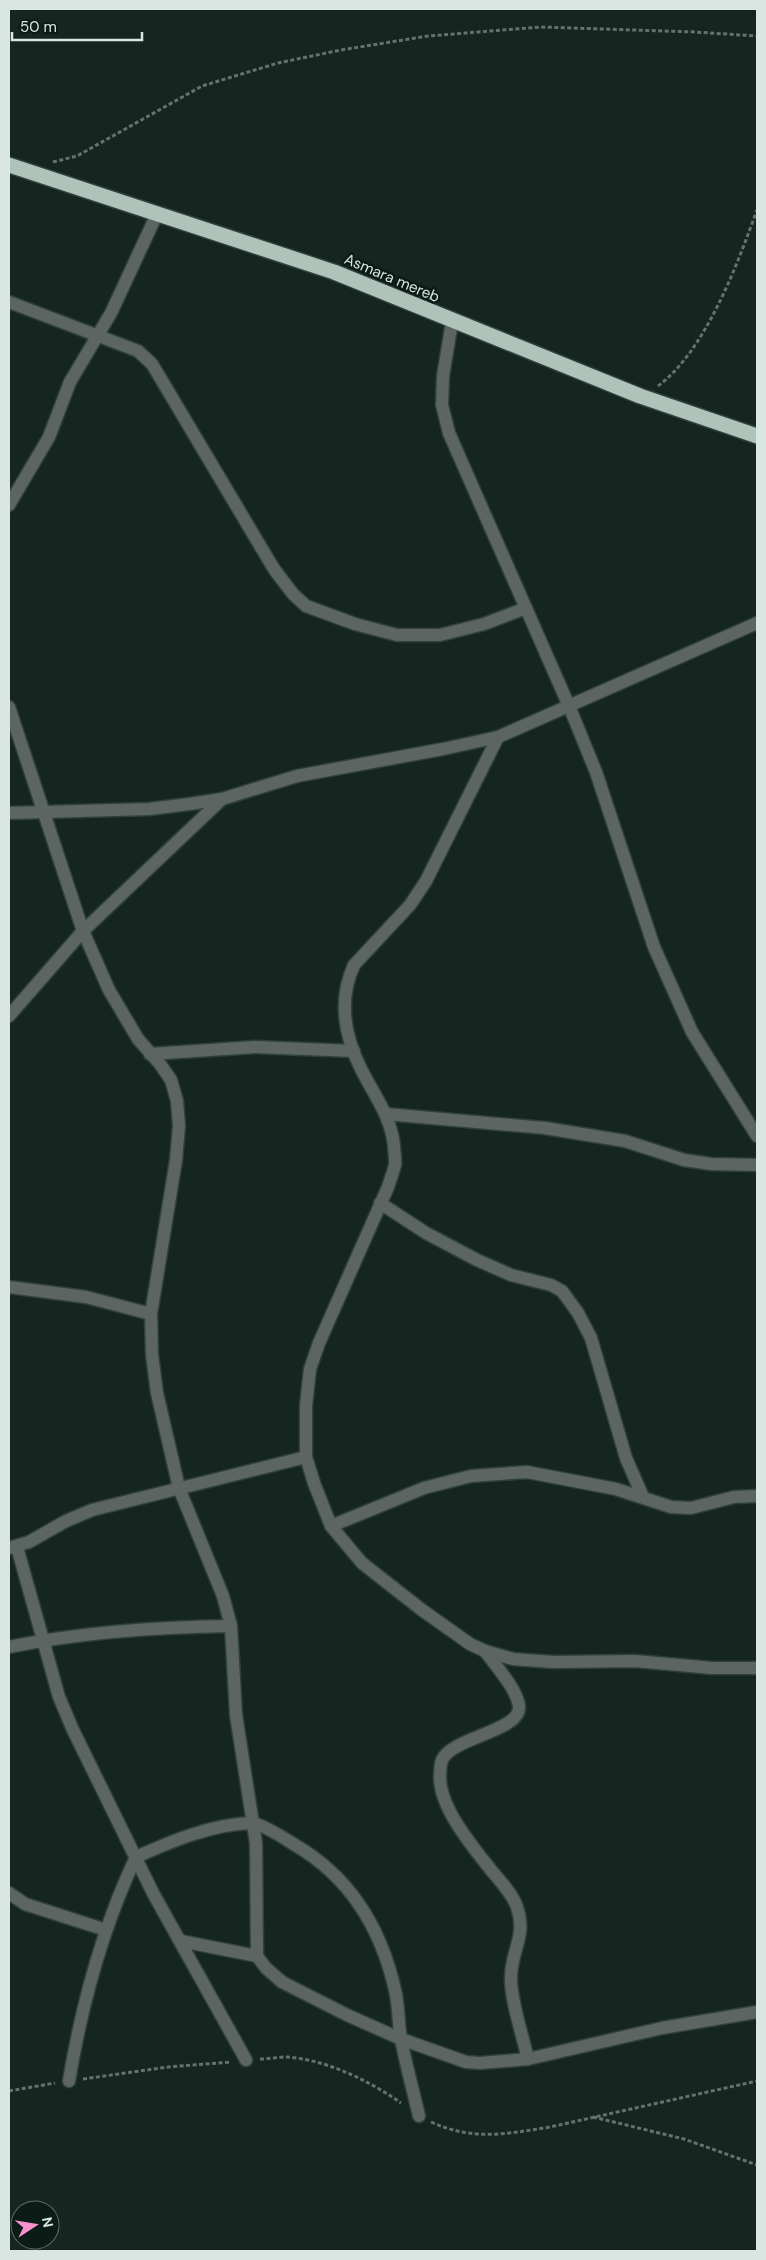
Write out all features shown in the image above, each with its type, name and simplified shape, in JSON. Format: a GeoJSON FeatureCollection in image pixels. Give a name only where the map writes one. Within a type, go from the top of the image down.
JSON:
{"type":"FeatureCollection","features":[{"type":"Feature","properties":{"kind":"highway","name":"Asmara mereb"},"geometry":{"type":"LineString","coordinates":[[9,165],[334,272],[452,322],[640,396],[757,436]]}},
{"type":"Feature","properties":{"kind":"street"},"geometry":{"type":"LineString","coordinates":[[9,505],[49,437],[70,382],[99,335],[157,214]]}},
{"type":"Feature","properties":{"kind":"street"},"geometry":{"type":"LineString","coordinates":[[9,302],[138,351],[152,364],[274,569],[293,594],[306,606],[355,624],[397,635],[440,635],[484,624],[526,608]]}},
{"type":"Feature","properties":{"kind":"street"},"geometry":{"type":"LineString","coordinates":[[452,322],[443,376],[442,405],[449,433],[570,706],[596,772],[654,947],[673,991],[692,1032],[757,1136]]}},
{"type":"Feature","properties":{"kind":"street"},"geometry":{"type":"LineString","coordinates":[[9,814],[45,811],[149,809],[222,799],[297,776],[498,737],[757,624]]}},
{"type":"Feature","properties":{"kind":"street"},"geometry":{"type":"LineString","coordinates":[[9,707],[45,811],[83,931],[109,990],[138,1039],[171,1080],[177,1101],[179,1126],[172,1190],[151,1314],[152,1355],[157,1393],[178,1488],[223,1596],[232,1626],[236,1715],[256,1843],[256,1956]]}},
{"type":"Feature","properties":{"kind":"street"},"geometry":{"type":"LineString","coordinates":[[498,737],[426,882],[410,905],[354,965],[346,990],[344,1012],[348,1036],[361,1069],[386,1114],[393,1135],[395,1164],[388,1187],[319,1343],[310,1369],[306,1406],[306,1457],[330,1526],[362,1563],[422,1610],[470,1644],[485,1651],[513,1659],[553,1662],[635,1661],[712,1668],[757,1668]]}},
{"type":"Feature","properties":{"kind":"street"},"geometry":{"type":"LineString","coordinates":[[9,1016],[83,931],[222,799]]}},
{"type":"Feature","properties":{"kind":"street"},"geometry":{"type":"LineString","coordinates":[[150,1054],[255,1047],[354,1051]]}},
{"type":"Feature","properties":{"kind":"street"},"geometry":{"type":"LineString","coordinates":[[386,1114],[545,1128],[625,1141],[684,1160],[711,1164],[757,1165]]}},
{"type":"Feature","properties":{"kind":"street"},"geometry":{"type":"LineString","coordinates":[[380,1203],[426,1233],[477,1260],[511,1275],[551,1285],[562,1291],[578,1313],[590,1338],[626,1458],[643,1498]]}},
{"type":"Feature","properties":{"kind":"street"},"geometry":{"type":"LineString","coordinates":[[9,1287],[86,1297],[151,1314]]}},
{"type":"Feature","properties":{"kind":"street"},"geometry":{"type":"LineString","coordinates":[[246,2060],[153,1893],[73,1730],[59,1697],[44,1640],[13,1548],[92,1510],[306,1457]]}},
{"type":"Feature","properties":{"kind":"street"},"geometry":{"type":"LineString","coordinates":[[330,1526],[424,1488],[471,1476],[527,1472],[616,1489],[670,1507],[690,1508],[734,1497],[757,1496]]}},
{"type":"Feature","properties":{"kind":"street"},"geometry":{"type":"LineString","coordinates":[[9,1647],[44,1640],[161,1627],[232,1626]]}},
{"type":"Feature","properties":{"kind":"street"},"geometry":{"type":"LineString","coordinates":[[485,1651],[516,1696],[519,1707],[516,1717],[504,1725],[457,1746],[442,1759],[440,1778],[442,1798],[453,1818],[504,1886],[516,1906],[521,1924],[519,1944],[511,1965],[510,1979],[528,2059]]}},
{"type":"Feature","properties":{"kind":"street"},"geometry":{"type":"LineString","coordinates":[[69,2081],[88,1988],[106,1930],[136,1857],[168,1843],[221,1827],[254,1823],[318,1859],[347,1886],[372,1926],[385,1956],[395,1991],[401,2038],[419,2116]]}},
{"type":"Feature","properties":{"kind":"street"},"geometry":{"type":"LineString","coordinates":[[9,1893],[24,1904],[106,1930]]}},
{"type":"Feature","properties":{"kind":"street"},"geometry":{"type":"LineString","coordinates":[[181,1941],[256,1956],[282,1982],[347,2015],[401,2038],[466,2062],[480,2063],[528,2059],[662,2028],[757,2012]]}},
{"type":"Feature","properties":{"kind":"path"},"geometry":{"type":"LineString","coordinates":[[44,165],[77,156],[202,86],[278,63],[323,53],[428,36],[542,28],[757,36]]}},
{"type":"Feature","properties":{"kind":"path"},"geometry":{"type":"LineString","coordinates":[[640,396],[666,380],[709,324],[733,273],[757,210]]}},
{"type":"Feature","properties":{"kind":"path"},"geometry":{"type":"LineString","coordinates":[[9,2091],[168,2067],[286,2057],[323,2063],[390,2095],[419,2116],[448,2130],[470,2135],[516,2133],[550,2128],[757,2081]]}},
{"type":"Feature","properties":{"kind":"path"},"geometry":{"type":"LineString","coordinates":[[592,2117],[684,2139],[757,2165]]}}]}
